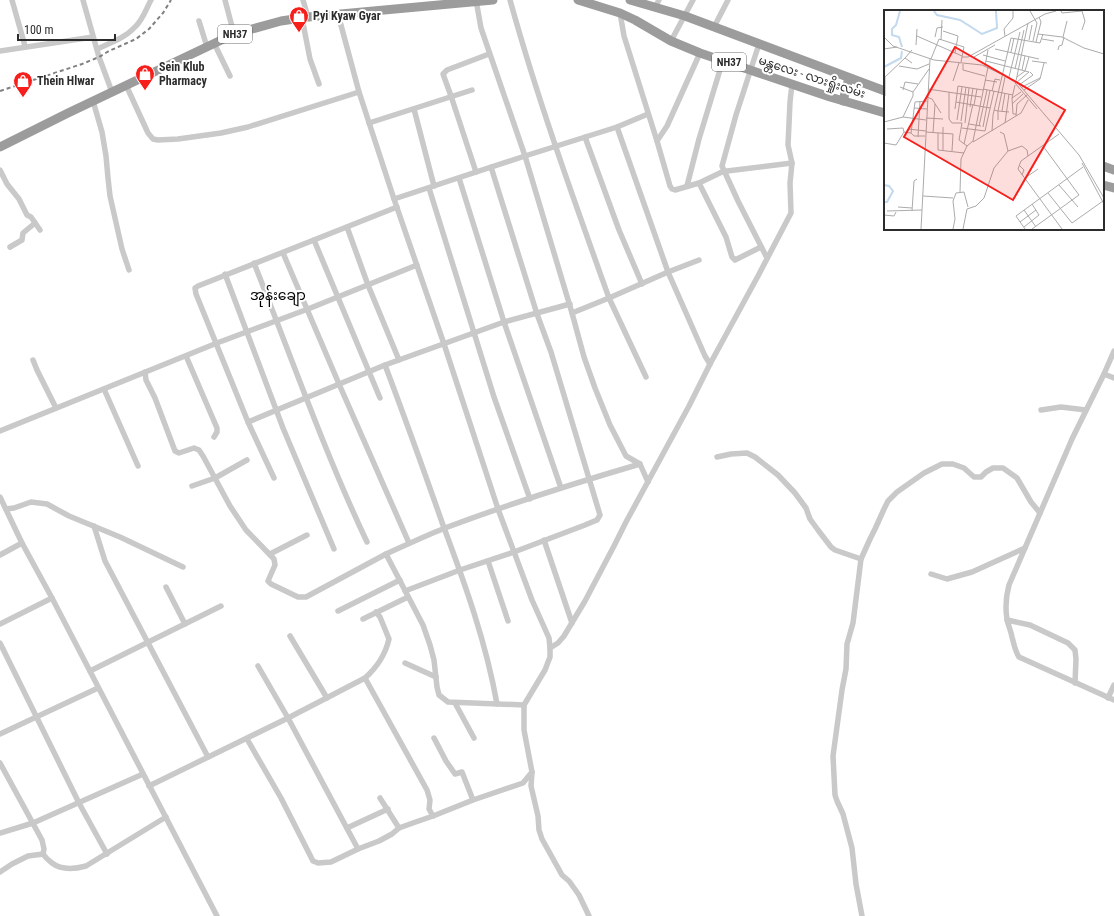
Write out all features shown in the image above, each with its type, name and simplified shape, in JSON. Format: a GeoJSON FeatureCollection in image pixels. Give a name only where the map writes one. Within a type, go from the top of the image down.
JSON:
{"type":"FeatureCollection","features":[{"type":"Feature","properties":{"kind":"highway","name":"NH37"},"geometry":{"type":"LineString","coordinates":[[0,147],[234,34],[281,21],[305,17],[476,0],[493,0]]}},
{"type":"Feature","properties":{"kind":"highway","name":"မန္တလေး - လားရှိုးလမ်း"},"geometry":{"type":"LineString","coordinates":[[578,0],[620,13],[671,41],[700,53],[844,101],[884,113]]}},
{"type":"Feature","properties":{"kind":"highway","name":"မန္တလေး - လားရှိုးလမ်း"},"geometry":{"type":"LineString","coordinates":[[630,0],[657,4],[685,16],[884,91]]}},
{"type":"Feature","properties":{"kind":"highway"},"geometry":{"type":"LineString","coordinates":[[844,101],[849,78]]}},
{"type":"Feature","properties":{"kind":"highway"},"geometry":{"type":"LineString","coordinates":[[1104,166],[1114,170]]}},
{"type":"Feature","properties":{"kind":"highway"},"geometry":{"type":"LineString","coordinates":[[1104,184],[1114,188]]}},
{"type":"Feature","properties":{"kind":"street"},"geometry":{"type":"LineString","coordinates":[[12,0],[25,46]]}},
{"type":"Feature","properties":{"kind":"street"},"geometry":{"type":"LineString","coordinates":[[83,0],[93,38],[112,92]]}},
{"type":"Feature","properties":{"kind":"street"},"geometry":{"type":"LineString","coordinates":[[97,49],[126,35],[135,27],[142,18],[151,0]]}},
{"type":"Feature","properties":{"kind":"street"},"geometry":{"type":"LineString","coordinates":[[225,0],[234,34]]}},
{"type":"Feature","properties":{"kind":"street"},"geometry":{"type":"LineString","coordinates":[[303,0],[310,58],[319,84]]}},
{"type":"Feature","properties":{"kind":"street"},"geometry":{"type":"LineString","coordinates":[[476,0],[481,28],[525,156],[570,304],[584,357],[595,388],[610,425],[626,456],[640,464],[648,482]]}},
{"type":"Feature","properties":{"kind":"street"},"geometry":{"type":"LineString","coordinates":[[510,0],[556,146],[609,298],[646,377]]}},
{"type":"Feature","properties":{"kind":"street"},"geometry":{"type":"LineString","coordinates":[[671,41],[693,0]]}},
{"type":"Feature","properties":{"kind":"street"},"geometry":{"type":"LineString","coordinates":[[714,27],[728,0]]}},
{"type":"Feature","properties":{"kind":"street"},"geometry":{"type":"LineString","coordinates":[[620,13],[624,36],[672,189],[675,190],[698,183],[724,171],[792,163]]}},
{"type":"Feature","properties":{"kind":"street"},"geometry":{"type":"LineString","coordinates":[[338,14],[369,123],[498,509],[532,600],[549,638],[550,657],[545,670],[524,706],[524,730],[532,772],[531,786],[542,839],[562,876],[569,881],[573,889],[579,895],[589,916]]}},
{"type":"Feature","properties":{"kind":"street"},"geometry":{"type":"LineString","coordinates":[[199,22],[210,45],[230,76]]}},
{"type":"Feature","properties":{"kind":"street"},"geometry":{"type":"LineString","coordinates":[[0,51],[25,46],[93,38]]}},
{"type":"Feature","properties":{"kind":"street"},"geometry":{"type":"LineString","coordinates":[[759,44],[722,166],[767,258]]}},
{"type":"Feature","properties":{"kind":"street"},"geometry":{"type":"LineString","coordinates":[[657,141],[667,126],[700,53]]}},
{"type":"Feature","properties":{"kind":"street"},"geometry":{"type":"LineString","coordinates":[[476,172],[443,74],[447,70],[489,54]]}},
{"type":"Feature","properties":{"kind":"street"},"geometry":{"type":"LineString","coordinates":[[687,186],[723,60]]}},
{"type":"Feature","properties":{"kind":"street"},"geometry":{"type":"LineString","coordinates":[[550,648],[558,643],[572,623],[791,213],[790,183],[792,163],[788,145],[792,84]]}},
{"type":"Feature","properties":{"kind":"street"},"geometry":{"type":"LineString","coordinates":[[126,85],[148,133],[153,139],[158,140],[178,139],[248,127],[359,92]]}},
{"type":"Feature","properties":{"kind":"street"},"geometry":{"type":"LineString","coordinates":[[369,123],[472,90]]}},
{"type":"Feature","properties":{"kind":"street"},"geometry":{"type":"LineString","coordinates":[[93,101],[102,132],[110,196],[122,250],[129,270]]}},
{"type":"Feature","properties":{"kind":"street"},"geometry":{"type":"LineString","coordinates":[[414,109],[431,187],[474,332],[494,397],[530,498]]}},
{"type":"Feature","properties":{"kind":"street"},"geometry":{"type":"LineString","coordinates":[[394,199],[617,127],[648,114]]}},
{"type":"Feature","properties":{"kind":"street"},"geometry":{"type":"LineString","coordinates":[[617,127],[668,272],[705,356],[710,364]]}},
{"type":"Feature","properties":{"kind":"street"},"geometry":{"type":"LineString","coordinates":[[585,137],[619,230],[642,284]]}},
{"type":"Feature","properties":{"kind":"street"},"geometry":{"type":"LineString","coordinates":[[405,591],[460,570],[514,552],[597,520],[600,514],[551,352],[537,314],[491,167]]}},
{"type":"Feature","properties":{"kind":"street"},"geometry":{"type":"LineString","coordinates":[[0,170],[7,184],[27,215],[31,217],[40,230]]}},
{"type":"Feature","properties":{"kind":"street"},"geometry":{"type":"LineString","coordinates":[[459,178],[504,322],[561,488]]}},
{"type":"Feature","properties":{"kind":"street"},"geometry":{"type":"LineString","coordinates":[[698,183],[726,237],[732,257],[735,260],[761,247]]}},
{"type":"Feature","properties":{"kind":"street"},"geometry":{"type":"LineString","coordinates":[[274,478],[248,422],[196,294],[195,288],[225,274],[283,253],[397,207]]}},
{"type":"Feature","properties":{"kind":"street"},"geometry":{"type":"LineString","coordinates":[[10,247],[22,240],[23,233],[35,223]]}},
{"type":"Feature","properties":{"kind":"street"},"geometry":{"type":"LineString","coordinates":[[347,227],[368,285],[399,360]]}},
{"type":"Feature","properties":{"kind":"street"},"geometry":{"type":"LineString","coordinates":[[314,240],[380,398]]}},
{"type":"Feature","properties":{"kind":"street"},"geometry":{"type":"LineString","coordinates":[[283,253],[409,543]]}},
{"type":"Feature","properties":{"kind":"street"},"geometry":{"type":"LineString","coordinates":[[572,313],[699,260]]}},
{"type":"Feature","properties":{"kind":"street"},"geometry":{"type":"LineString","coordinates":[[254,263],[306,399],[367,542]]}},
{"type":"Feature","properties":{"kind":"street"},"geometry":{"type":"LineString","coordinates":[[0,431],[217,343],[247,333],[417,265]]}},
{"type":"Feature","properties":{"kind":"street"},"geometry":{"type":"LineString","coordinates":[[225,274],[301,474],[334,549]]}},
{"type":"Feature","properties":{"kind":"street"},"geometry":{"type":"LineString","coordinates":[[248,422],[385,365],[474,332],[570,304]]}},
{"type":"Feature","properties":{"kind":"street"},"geometry":{"type":"LineString","coordinates":[[1114,351],[1072,439],[1009,585],[1006,597],[1007,620],[1016,653],[1019,658],[1114,700]]}},
{"type":"Feature","properties":{"kind":"street"},"geometry":{"type":"LineString","coordinates":[[186,356],[217,428],[217,432],[214,437]]}},
{"type":"Feature","properties":{"kind":"street"},"geometry":{"type":"LineString","coordinates":[[33,360],[56,408]]}},
{"type":"Feature","properties":{"kind":"street"},"geometry":{"type":"LineString","coordinates":[[385,365],[460,570],[481,636],[491,673],[497,704]]}},
{"type":"Feature","properties":{"kind":"street"},"geometry":{"type":"LineString","coordinates":[[145,372],[146,380],[175,451],[179,453],[194,448],[199,450],[230,506],[246,530],[274,559],[275,565],[268,581],[271,584],[298,597],[306,598],[386,554],[445,528],[530,498],[640,464]]}},
{"type":"Feature","properties":{"kind":"street"},"geometry":{"type":"LineString","coordinates":[[1104,374],[1114,378]]}},
{"type":"Feature","properties":{"kind":"street"},"geometry":{"type":"LineString","coordinates":[[104,389],[138,466]]}},
{"type":"Feature","properties":{"kind":"street"},"geometry":{"type":"LineString","coordinates":[[1041,410],[1061,407],[1086,410]]}},
{"type":"Feature","properties":{"kind":"street"},"geometry":{"type":"LineString","coordinates":[[717,458],[731,454],[747,453],[755,457],[778,475],[795,493],[806,508],[814,524],[831,547],[835,550],[861,559]]}},
{"type":"Feature","properties":{"kind":"street"},"geometry":{"type":"LineString","coordinates":[[192,486],[215,478],[248,460]]}},
{"type":"Feature","properties":{"kind":"street"},"geometry":{"type":"LineString","coordinates":[[862,916],[856,884],[852,848],[843,814],[837,802],[833,756],[846,668],[848,644],[853,624],[861,559],[888,501],[897,492],[924,473],[942,464],[953,464],[964,468],[974,477],[981,477],[993,468],[1004,468],[1018,478],[1031,502],[1040,513]]}},
{"type":"Feature","properties":{"kind":"street"},"geometry":{"type":"LineString","coordinates":[[0,497],[22,543],[217,916]]}},
{"type":"Feature","properties":{"kind":"street"},"geometry":{"type":"LineString","coordinates":[[6,509],[31,502],[47,504],[69,516],[120,537],[183,567]]}},
{"type":"Feature","properties":{"kind":"street"},"geometry":{"type":"LineString","coordinates":[[94,526],[105,560],[208,757]]}},
{"type":"Feature","properties":{"kind":"street"},"geometry":{"type":"LineString","coordinates":[[270,554],[307,535]]}},
{"type":"Feature","properties":{"kind":"street"},"geometry":{"type":"LineString","coordinates":[[544,540],[572,623]]}},
{"type":"Feature","properties":{"kind":"street"},"geometry":{"type":"LineString","coordinates":[[0,555],[22,543]]}},
{"type":"Feature","properties":{"kind":"street"},"geometry":{"type":"LineString","coordinates":[[931,574],[947,579],[972,572],[1025,548]]}},
{"type":"Feature","properties":{"kind":"street"},"geometry":{"type":"LineString","coordinates":[[386,554],[423,626],[434,660],[439,695],[448,702],[455,703],[524,706]]}},
{"type":"Feature","properties":{"kind":"street"},"geometry":{"type":"LineString","coordinates":[[488,560],[508,621]]}},
{"type":"Feature","properties":{"kind":"street"},"geometry":{"type":"LineString","coordinates":[[338,611],[400,580]]}},
{"type":"Feature","properties":{"kind":"street"},"geometry":{"type":"LineString","coordinates":[[166,588],[185,624]]}},
{"type":"Feature","properties":{"kind":"street"},"geometry":{"type":"LineString","coordinates":[[363,619],[408,597]]}},
{"type":"Feature","properties":{"kind":"street"},"geometry":{"type":"LineString","coordinates":[[0,624],[52,598]]}},
{"type":"Feature","properties":{"kind":"street"},"geometry":{"type":"LineString","coordinates":[[90,671],[221,606]]}},
{"type":"Feature","properties":{"kind":"street"},"geometry":{"type":"LineString","coordinates":[[150,786],[365,678],[374,670],[383,657],[389,639],[380,617],[376,612]]}},
{"type":"Feature","properties":{"kind":"street"},"geometry":{"type":"LineString","coordinates":[[1007,620],[1030,625],[1068,643],[1075,650],[1075,683]]}},
{"type":"Feature","properties":{"kind":"street"},"geometry":{"type":"LineString","coordinates":[[290,636],[327,698]]}},
{"type":"Feature","properties":{"kind":"street"},"geometry":{"type":"LineString","coordinates":[[0,643],[79,803],[107,854]]}},
{"type":"Feature","properties":{"kind":"street"},"geometry":{"type":"LineString","coordinates":[[405,663],[436,677]]}},
{"type":"Feature","properties":{"kind":"street"},"geometry":{"type":"LineString","coordinates":[[258,666],[288,718],[358,849]]}},
{"type":"Feature","properties":{"kind":"street"},"geometry":{"type":"LineString","coordinates":[[365,678],[427,790],[430,800],[430,809],[433,816]]}},
{"type":"Feature","properties":{"kind":"street"},"geometry":{"type":"LineString","coordinates":[[1108,698],[1114,685]]}},
{"type":"Feature","properties":{"kind":"street"},"geometry":{"type":"LineString","coordinates":[[0,734],[98,688]]}},
{"type":"Feature","properties":{"kind":"street"},"geometry":{"type":"LineString","coordinates":[[455,703],[474,738]]}},
{"type":"Feature","properties":{"kind":"street"},"geometry":{"type":"LineString","coordinates":[[434,738],[455,774],[462,772],[473,800]]}},
{"type":"Feature","properties":{"kind":"street"},"geometry":{"type":"LineString","coordinates":[[246,739],[281,798],[313,861],[318,863],[331,862],[379,841],[392,834],[399,828],[523,783],[532,772]]}},
{"type":"Feature","properties":{"kind":"street"},"geometry":{"type":"LineString","coordinates":[[0,762],[42,840],[44,849],[42,854]]}},
{"type":"Feature","properties":{"kind":"street"},"geometry":{"type":"LineString","coordinates":[[0,833],[33,823],[143,774]]}},
{"type":"Feature","properties":{"kind":"street"},"geometry":{"type":"LineString","coordinates":[[523,783],[531,786]]}},
{"type":"Feature","properties":{"kind":"street"},"geometry":{"type":"LineString","coordinates":[[380,798],[399,828]]}},
{"type":"Feature","properties":{"kind":"street"},"geometry":{"type":"LineString","coordinates":[[347,828],[388,809]]}},
{"type":"Feature","properties":{"kind":"street"},"geometry":{"type":"LineString","coordinates":[[42,854],[52,863],[63,868],[78,868],[86,866],[166,817]]}},
{"type":"Feature","properties":{"kind":"street"},"geometry":{"type":"LineString","coordinates":[[0,872],[28,856],[42,854]]}},
{"type":"Feature","properties":{"kind":"railway"},"geometry":{"type":"LineString","coordinates":[[0,91],[82,64],[136,39],[149,29],[163,13],[171,0]]}},
{"type":"Feature","properties":{"kind":"place","name":"Pyi Kyaw Gyar"},"geometry":{"type":"Point","coordinates":[299,33]}},
{"type":"Feature","properties":{"kind":"place","name":"Sein Klub Pharmacy"},"geometry":{"type":"Point","coordinates":[145,91]}},
{"type":"Feature","properties":{"kind":"place","name":"Thein Hlwar"},"geometry":{"type":"Point","coordinates":[23,98]}},
{"type":"Feature","properties":{"kind":"district","name":"အုန်းချော"},"geometry":{"type":"Point","coordinates":[278,295]}}]}
